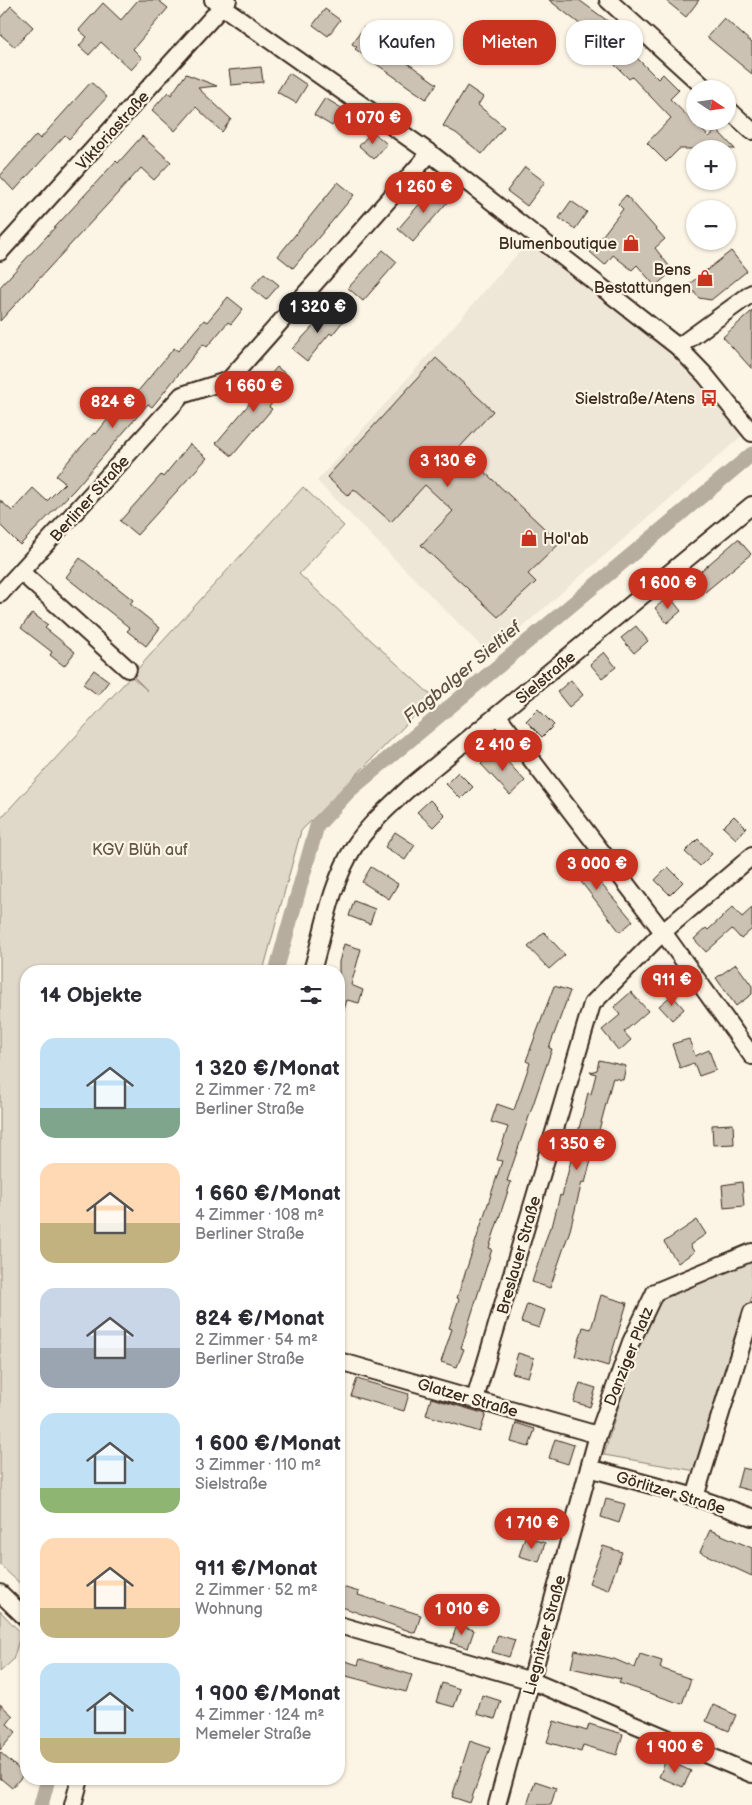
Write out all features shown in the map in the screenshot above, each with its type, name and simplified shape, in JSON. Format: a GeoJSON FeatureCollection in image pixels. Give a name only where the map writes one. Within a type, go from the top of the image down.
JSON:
{"type":"FeatureCollection","features":[{"type":"Feature","properties":{"kind":"street"},"geometry":{"type":"LineString","coordinates":[[608,0],[696,80]]}},
{"type":"Feature","properties":{"kind":"street"},"geometry":{"type":"LineString","coordinates":[[221,2],[430,153],[678,346],[705,375],[751,432]]}},
{"type":"Feature","properties":{"kind":"street","name":"Viktoriastraße"},"geometry":{"type":"LineString","coordinates":[[0,252],[221,2]]}},
{"type":"Feature","properties":{"kind":"street"},"geometry":{"type":"LineString","coordinates":[[736,116],[752,131]]}},
{"type":"Feature","properties":{"kind":"street","name":"Berliner Straße"},"geometry":{"type":"LineString","coordinates":[[0,594],[182,395],[229,380],[430,153]]}},
{"type":"Feature","properties":{"kind":"street"},"geometry":{"type":"LineString","coordinates":[[678,346],[752,293]]}},
{"type":"Feature","properties":{"kind":"street","name":"Sielstraße"},"geometry":{"type":"LineString","coordinates":[[314,965],[338,878],[354,847],[377,818],[410,787],[752,505]]}},
{"type":"Feature","properties":{"kind":"street"},"geometry":{"type":"LineString","coordinates":[[21,572],[128,669]]}},
{"type":"Feature","properties":{"kind":"street"},"geometry":{"type":"LineString","coordinates":[[498,716],[663,932],[752,1056]]}},
{"type":"Feature","properties":{"kind":"street","name":"Breslauer Straße"},"geometry":{"type":"LineString","coordinates":[[475,1399],[592,1004],[663,932],[752,856]]}},
{"type":"Feature","properties":{"kind":"street","name":"Danziger Platz"},"geometry":{"type":"LineString","coordinates":[[598,1435],[631,1342],[655,1292],[752,1252]]}},
{"type":"Feature","properties":{"kind":"street"},"geometry":{"type":"LineString","coordinates":[[695,1497],[752,1312]]}},
{"type":"Feature","properties":{"kind":"street","name":"Glatzer Straße"},"geometry":{"type":"LineString","coordinates":[[345,1363],[598,1435]]}},
{"type":"Feature","properties":{"kind":"street","name":"Liegnitzer Straße"},"geometry":{"type":"LineString","coordinates":[[497,1805],[598,1435]]}},
{"type":"Feature","properties":{"kind":"street","name":"Görlitzer Straße"},"geometry":{"type":"LineString","coordinates":[[589,1468],[695,1497],[752,1517]]}},
{"type":"Feature","properties":{"kind":"street"},"geometry":{"type":"LineString","coordinates":[[0,1593],[20,1612]]}},
{"type":"Feature","properties":{"kind":"street"},"geometry":{"type":"LineString","coordinates":[[345,1627],[532,1681],[752,1774]]}},
{"type":"Feature","properties":{"kind":"street"},"geometry":{"type":"LineString","coordinates":[[73,1805],[78,1785]]}},
{"type":"Feature","properties":{"kind":"shaded area"},"geometry":{"type":"Polygon","coordinates":[[[527,243],[672,352],[743,435],[490,655],[317,481],[527,243]]]}},
{"type":"Feature","properties":{"kind":"green space","name":"KGV Blüh auf"},"geometry":{"type":"Polygon","coordinates":[[[303,487],[344,526],[299,574],[433,697],[301,831],[265,965],[20,965],[20,1583],[0,1565],[0,819],[131,676],[148,691],[132,675],[303,487]]]}},
{"type":"Feature","properties":{"kind":"green space"},"geometry":{"type":"Polygon","coordinates":[[[752,1259],[752,1296],[696,1471],[604,1455],[644,1318],[656,1302],[752,1259]]]}},
{"type":"Feature","properties":{"kind":"green space"},"geometry":{"type":"Polygon","coordinates":[[[0,1611],[20,1632],[20,1636],[13,1660],[0,1672],[0,1611]]]}},
{"type":"Feature","properties":{"kind":"building"},"geometry":{"type":"Polygon","coordinates":[[[138,0],[158,0],[168,8],[133,49],[142,58],[131,70],[101,42],[89,55],[79,46],[87,37],[79,30],[103,3],[121,20],[138,0]]]}},
{"type":"Feature","properties":{"kind":"building"},"geometry":{"type":"Polygon","coordinates":[[[549,0],[579,0],[606,20],[575,20],[549,0]]]}},
{"type":"Feature","properties":{"kind":"building"},"geometry":{"type":"Polygon","coordinates":[[[665,0],[699,0],[686,17],[665,0]]]}},
{"type":"Feature","properties":{"kind":"building"},"geometry":{"type":"Polygon","coordinates":[[[11,6],[33,27],[15,47],[0,34],[0,18],[11,6]]]}},
{"type":"Feature","properties":{"kind":"building"},"geometry":{"type":"Polygon","coordinates":[[[325,9],[340,20],[328,36],[313,25],[325,9]]]}},
{"type":"Feature","properties":{"kind":"building"},"geometry":{"type":"Polygon","coordinates":[[[724,18],[752,43],[752,74],[707,37],[724,18]]]}},
{"type":"Feature","properties":{"kind":"building"},"geometry":{"type":"Polygon","coordinates":[[[360,33],[360,53],[355,49],[357,47],[352,44],[360,33]]]}},
{"type":"Feature","properties":{"kind":"building"},"geometry":{"type":"Polygon","coordinates":[[[643,64],[658,79],[663,74],[679,90],[670,99],[686,115],[686,130],[702,130],[709,137],[717,130],[726,140],[686,140],[686,149],[679,149],[666,162],[647,143],[671,118],[632,77],[629,79],[615,65],[643,64]]]}},
{"type":"Feature","properties":{"kind":"building"},"geometry":{"type":"Polygon","coordinates":[[[378,65],[410,65],[437,84],[426,99],[378,65]]]}},
{"type":"Feature","properties":{"kind":"building"},"geometry":{"type":"Polygon","coordinates":[[[261,67],[263,82],[231,85],[229,70],[261,67]]]}},
{"type":"Feature","properties":{"kind":"building"},"geometry":{"type":"Polygon","coordinates":[[[289,73],[307,85],[296,103],[277,92],[289,73]]]}},
{"type":"Feature","properties":{"kind":"building"},"geometry":{"type":"Polygon","coordinates":[[[186,74],[217,86],[198,88],[231,119],[222,132],[196,107],[175,131],[152,110],[168,92],[171,95],[186,74]]]}},
{"type":"Feature","properties":{"kind":"building"},"geometry":{"type":"Polygon","coordinates":[[[91,82],[107,97],[69,139],[65,135],[14,191],[0,176],[36,135],[40,139],[91,82]]]}},
{"type":"Feature","properties":{"kind":"building"},"geometry":{"type":"Polygon","coordinates":[[[467,86],[483,97],[478,105],[504,127],[482,154],[456,133],[443,126],[467,86]]]}},
{"type":"Feature","properties":{"kind":"building"},"geometry":{"type":"Polygon","coordinates":[[[325,98],[343,109],[332,126],[314,115],[325,98]]]}},
{"type":"Feature","properties":{"kind":"building"},"geometry":{"type":"Polygon","coordinates":[[[372,131],[387,144],[374,159],[359,146],[372,131]]]}},
{"type":"Feature","properties":{"kind":"building"},"geometry":{"type":"Polygon","coordinates":[[[142,136],[171,162],[154,180],[141,168],[0,321],[0,287],[116,161],[118,163],[142,136]]]}},
{"type":"Feature","properties":{"kind":"building"},"geometry":{"type":"Polygon","coordinates":[[[525,167],[545,182],[527,206],[507,191],[525,167]]]}},
{"type":"Feature","properties":{"kind":"building"},"geometry":{"type":"Polygon","coordinates":[[[338,182],[354,195],[293,268],[278,256],[338,182]]]}},
{"type":"Feature","properties":{"kind":"building"},"geometry":{"type":"Polygon","coordinates":[[[435,186],[450,199],[413,242],[398,229],[435,186]]]}},
{"type":"Feature","properties":{"kind":"building"},"geometry":{"type":"Polygon","coordinates":[[[626,195],[665,239],[655,248],[673,271],[655,286],[637,265],[632,270],[613,255],[605,265],[590,252],[623,209],[618,204],[626,195]]]}},
{"type":"Feature","properties":{"kind":"building"},"geometry":{"type":"Polygon","coordinates":[[[571,201],[587,212],[575,229],[559,218],[571,201]]]}},
{"type":"Feature","properties":{"kind":"building"},"geometry":{"type":"Polygon","coordinates":[[[383,250],[397,262],[363,301],[348,288],[383,250]]]}},
{"type":"Feature","properties":{"kind":"building"},"geometry":{"type":"Polygon","coordinates":[[[731,251],[747,271],[711,300],[699,298],[688,285],[731,251]]]}},
{"type":"Feature","properties":{"kind":"building"},"geometry":{"type":"Polygon","coordinates":[[[264,273],[279,285],[266,300],[251,288],[264,273]]]}},
{"type":"Feature","properties":{"kind":"building"},"geometry":{"type":"Polygon","coordinates":[[[228,297],[243,309],[231,324],[228,322],[207,347],[203,344],[152,407],[148,404],[74,490],[20,545],[0,525],[0,500],[12,511],[33,488],[47,501],[65,483],[56,476],[70,459],[94,433],[96,434],[120,404],[124,408],[174,348],[178,351],[204,320],[207,322],[228,297]]]}},
{"type":"Feature","properties":{"kind":"building"},"geometry":{"type":"Polygon","coordinates":[[[330,308],[344,320],[332,335],[330,333],[307,361],[292,349],[330,308]]]}},
{"type":"Feature","properties":{"kind":"building"},"geometry":{"type":"Polygon","coordinates":[[[752,311],[752,369],[723,337],[752,311]]]}},
{"type":"Feature","properties":{"kind":"building"},"geometry":{"type":"Polygon","coordinates":[[[436,358],[493,411],[459,448],[560,543],[528,574],[536,582],[498,617],[421,545],[453,511],[425,485],[391,522],[354,489],[348,496],[327,477],[436,358]]]}},
{"type":"Feature","properties":{"kind":"building"},"geometry":{"type":"Polygon","coordinates":[[[277,367],[292,379],[269,407],[272,409],[232,456],[216,443],[267,383],[265,381],[277,367]]]}},
{"type":"Feature","properties":{"kind":"building"},"geometry":{"type":"Polygon","coordinates":[[[190,444],[207,458],[137,535],[120,521],[161,475],[163,477],[190,444]]]}},
{"type":"Feature","properties":{"kind":"building"},"geometry":{"type":"Polygon","coordinates":[[[738,539],[751,554],[699,597],[687,583],[738,539]]]}},
{"type":"Feature","properties":{"kind":"building"},"geometry":{"type":"Polygon","coordinates":[[[80,558],[133,600],[130,604],[160,628],[146,646],[127,631],[130,628],[66,577],[80,558]]]}},
{"type":"Feature","properties":{"kind":"building"},"geometry":{"type":"Polygon","coordinates":[[[669,596],[681,611],[667,623],[655,608],[669,596]]]}},
{"type":"Feature","properties":{"kind":"building"},"geometry":{"type":"Polygon","coordinates":[[[32,613],[48,625],[45,628],[75,652],[64,666],[50,655],[52,652],[21,628],[32,613]]]}},
{"type":"Feature","properties":{"kind":"building"},"geometry":{"type":"Polygon","coordinates":[[[636,626],[648,641],[634,653],[621,638],[636,626]]]}},
{"type":"Feature","properties":{"kind":"building"},"geometry":{"type":"Polygon","coordinates":[[[604,652],[616,667],[602,678],[590,664],[604,652]]]}},
{"type":"Feature","properties":{"kind":"building"},"geometry":{"type":"Polygon","coordinates":[[[94,670],[109,681],[98,695],[83,684],[94,670]]]}},
{"type":"Feature","properties":{"kind":"building"},"geometry":{"type":"Polygon","coordinates":[[[571,680],[583,695],[569,707],[557,692],[571,680]]]}},
{"type":"Feature","properties":{"kind":"building"},"geometry":{"type":"Polygon","coordinates":[[[538,709],[554,725],[542,737],[526,721],[538,709]]]}},
{"type":"Feature","properties":{"kind":"building"},"geometry":{"type":"Polygon","coordinates":[[[497,750],[525,781],[510,795],[481,764],[497,750]]]}},
{"type":"Feature","properties":{"kind":"building"},"geometry":{"type":"Polygon","coordinates":[[[458,772],[473,787],[461,799],[446,784],[458,772]]]}},
{"type":"Feature","properties":{"kind":"building"},"geometry":{"type":"Polygon","coordinates":[[[430,800],[445,815],[433,827],[417,812],[430,800]]]}},
{"type":"Feature","properties":{"kind":"building"},"geometry":{"type":"Polygon","coordinates":[[[734,816],[746,828],[736,839],[723,827],[734,816]]]}},
{"type":"Feature","properties":{"kind":"building"},"geometry":{"type":"Polygon","coordinates":[[[395,832],[415,845],[405,860],[385,847],[395,832]]]}},
{"type":"Feature","properties":{"kind":"building"},"geometry":{"type":"Polygon","coordinates":[[[698,839],[712,854],[700,866],[685,852],[698,839]]]}},
{"type":"Feature","properties":{"kind":"building"},"geometry":{"type":"Polygon","coordinates":[[[573,851],[633,921],[620,932],[575,874],[573,876],[560,861],[573,851]]]}},
{"type":"Feature","properties":{"kind":"building"},"geometry":{"type":"Polygon","coordinates":[[[371,867],[398,884],[389,899],[362,882],[371,867]]]}},
{"type":"Feature","properties":{"kind":"building"},"geometry":{"type":"Polygon","coordinates":[[[668,867],[683,882],[670,895],[655,880],[668,867]]]}},
{"type":"Feature","properties":{"kind":"building"},"geometry":{"type":"Polygon","coordinates":[[[354,901],[375,909],[370,924],[349,916],[354,901]]]}},
{"type":"Feature","properties":{"kind":"building"},"geometry":{"type":"Polygon","coordinates":[[[733,907],[742,917],[752,908],[752,929],[741,939],[732,929],[706,952],[694,939],[706,928],[708,930],[733,907]]]}},
{"type":"Feature","properties":{"kind":"building"},"geometry":{"type":"Polygon","coordinates":[[[544,932],[565,955],[549,969],[528,947],[544,932]]]}},
{"type":"Feature","properties":{"kind":"building"},"geometry":{"type":"Polygon","coordinates":[[[344,944],[361,949],[351,985],[363,990],[359,1003],[347,1000],[345,1006],[345,965],[339,965],[344,944]]]}},
{"type":"Feature","properties":{"kind":"building"},"geometry":{"type":"Polygon","coordinates":[[[736,964],[752,986],[752,994],[736,1006],[716,978],[736,964]]]}},
{"type":"Feature","properties":{"kind":"building"},"geometry":{"type":"Polygon","coordinates":[[[554,986],[570,991],[549,1048],[552,1049],[507,1181],[511,1182],[489,1248],[492,1249],[461,1348],[464,1349],[457,1367],[441,1362],[452,1329],[449,1328],[459,1299],[457,1298],[502,1161],[497,1160],[508,1127],[491,1122],[497,1104],[514,1110],[530,1063],[526,1061],[554,986]]]}},
{"type":"Feature","properties":{"kind":"building"},"geometry":{"type":"Polygon","coordinates":[[[631,992],[648,1011],[624,1032],[631,1040],[619,1051],[602,1030],[620,1015],[614,1007],[631,992]]]}},
{"type":"Feature","properties":{"kind":"building"},"geometry":{"type":"Polygon","coordinates":[[[672,995],[684,1009],[672,1020],[659,1006],[672,995]]]}},
{"type":"Feature","properties":{"kind":"building"},"geometry":{"type":"Polygon","coordinates":[[[689,1039],[695,1056],[709,1050],[716,1070],[699,1076],[694,1063],[680,1068],[672,1044],[689,1039]]]}},
{"type":"Feature","properties":{"kind":"building"},"geometry":{"type":"Polygon","coordinates":[[[599,1060],[626,1066],[623,1080],[613,1078],[585,1183],[582,1182],[570,1230],[550,1288],[532,1282],[550,1227],[552,1227],[560,1195],[562,1196],[588,1093],[591,1094],[596,1074],[590,1072],[597,1070],[599,1060]]]}},
{"type":"Feature","properties":{"kind":"building"},"geometry":{"type":"Polygon","coordinates":[[[733,1124],[734,1144],[713,1145],[712,1125],[733,1124]]]}},
{"type":"Feature","properties":{"kind":"building"},"geometry":{"type":"Polygon","coordinates":[[[742,1182],[744,1206],[724,1208],[722,1185],[742,1182]]]}},
{"type":"Feature","properties":{"kind":"building"},"geometry":{"type":"Polygon","coordinates":[[[697,1220],[706,1234],[690,1245],[694,1252],[678,1263],[664,1242],[697,1220]]]}},
{"type":"Feature","properties":{"kind":"building"},"geometry":{"type":"Polygon","coordinates":[[[601,1295],[627,1303],[608,1366],[575,1356],[583,1327],[591,1329],[601,1295]]]}},
{"type":"Feature","properties":{"kind":"building"},"geometry":{"type":"Polygon","coordinates":[[[527,1304],[545,1310],[539,1328],[521,1322],[527,1304]]]}},
{"type":"Feature","properties":{"kind":"building"},"geometry":{"type":"Polygon","coordinates":[[[518,1353],[534,1358],[528,1377],[512,1373],[518,1353]]]}},
{"type":"Feature","properties":{"kind":"building"},"geometry":{"type":"Polygon","coordinates":[[[357,1379],[409,1394],[404,1411],[351,1396],[357,1379]]]}},
{"type":"Feature","properties":{"kind":"building"},"geometry":{"type":"Polygon","coordinates":[[[580,1383],[596,1388],[590,1407],[574,1402],[580,1383]]]}},
{"type":"Feature","properties":{"kind":"building"},"geometry":{"type":"Polygon","coordinates":[[[431,1398],[486,1414],[480,1432],[426,1415],[431,1398]]]}},
{"type":"Feature","properties":{"kind":"building"},"geometry":{"type":"Polygon","coordinates":[[[516,1423],[535,1429],[529,1447],[511,1442],[516,1423]]]}},
{"type":"Feature","properties":{"kind":"building"},"geometry":{"type":"Polygon","coordinates":[[[555,1439],[574,1445],[568,1464],[549,1458],[555,1439]]]}},
{"type":"Feature","properties":{"kind":"building"},"geometry":{"type":"Polygon","coordinates":[[[742,1468],[752,1470],[752,1491],[737,1487],[742,1468]]]}},
{"type":"Feature","properties":{"kind":"building"},"geometry":{"type":"Polygon","coordinates":[[[606,1499],[625,1504],[619,1523],[601,1517],[606,1499]]]}},
{"type":"Feature","properties":{"kind":"building"},"geometry":{"type":"Polygon","coordinates":[[[710,1530],[752,1548],[752,1576],[700,1552],[710,1530]]]}},
{"type":"Feature","properties":{"kind":"building"},"geometry":{"type":"Polygon","coordinates":[[[525,1537],[545,1543],[539,1562],[519,1556],[525,1537]]]}},
{"type":"Feature","properties":{"kind":"building"},"geometry":{"type":"Polygon","coordinates":[[[603,1546],[622,1552],[608,1590],[589,1583],[603,1546]]]}},
{"type":"Feature","properties":{"kind":"building"},"geometry":{"type":"Polygon","coordinates":[[[345,1588],[359,1592],[358,1595],[421,1615],[415,1633],[345,1608],[345,1588]]]}},
{"type":"Feature","properties":{"kind":"building"},"geometry":{"type":"Polygon","coordinates":[[[457,1625],[474,1630],[468,1648],[451,1643],[457,1625]]]}},
{"type":"Feature","properties":{"kind":"building"},"geometry":{"type":"Polygon","coordinates":[[[498,1635],[515,1640],[509,1657],[492,1652],[498,1635]]]}},
{"type":"Feature","properties":{"kind":"building"},"geometry":{"type":"Polygon","coordinates":[[[575,1650],[614,1659],[635,1668],[640,1654],[662,1661],[660,1668],[691,1679],[682,1704],[619,1683],[621,1679],[571,1668],[575,1650]]]}},
{"type":"Feature","properties":{"kind":"building"},"geometry":{"type":"Polygon","coordinates":[[[360,1659],[412,1675],[406,1692],[345,1676],[345,1661],[358,1665],[360,1659]]]}},
{"type":"Feature","properties":{"kind":"building"},"geometry":{"type":"Polygon","coordinates":[[[442,1683],[460,1689],[454,1707],[436,1702],[442,1683]]]}},
{"type":"Feature","properties":{"kind":"building"},"geometry":{"type":"Polygon","coordinates":[[[482,1695],[501,1701],[495,1719],[477,1714],[482,1695]]]}},
{"type":"Feature","properties":{"kind":"building"},"geometry":{"type":"Polygon","coordinates":[[[0,1704],[13,1716],[7,1724],[16,1732],[0,1750],[0,1704]]]}},
{"type":"Feature","properties":{"kind":"building"},"geometry":{"type":"Polygon","coordinates":[[[713,1705],[736,1715],[729,1731],[706,1721],[713,1705]]]}},
{"type":"Feature","properties":{"kind":"building"},"geometry":{"type":"Polygon","coordinates":[[[554,1721],[587,1731],[589,1724],[623,1734],[617,1755],[583,1745],[581,1752],[547,1742],[554,1721]]]}},
{"type":"Feature","properties":{"kind":"building"},"geometry":{"type":"Polygon","coordinates":[[[470,1741],[490,1748],[470,1803],[452,1797],[470,1741]]]}},
{"type":"Feature","properties":{"kind":"building"},"geometry":{"type":"Polygon","coordinates":[[[0,1752],[20,1770],[20,1779],[12,1788],[0,1778],[0,1752]]]}},
{"type":"Feature","properties":{"kind":"building"},"geometry":{"type":"Polygon","coordinates":[[[666,1760],[691,1771],[683,1787],[659,1777],[666,1760]]]}},
{"type":"Feature","properties":{"kind":"building"},"geometry":{"type":"Polygon","coordinates":[[[535,1781],[556,1788],[551,1805],[527,1805],[535,1781]]]}},
{"type":"Feature","properties":{"kind":"waterway","name":"Flagbalger Sieltief"},"geometry":{"type":"LineString","coordinates":[[278,965],[317,826],[349,791],[752,454]]}},
{"type":"Feature","properties":{"kind":"waterway","name":"Flagbalger Sieltief"},"geometry":{"type":"LineString","coordinates":[[41,1805],[46,1785]]}},
{"type":"Feature","properties":{"kind":"place","name":"Blumenboutique"},"geometry":{"type":"Point","coordinates":[631,243]}},
{"type":"Feature","properties":{"kind":"place","name":"Bens Bestattungen"},"geometry":{"type":"Point","coordinates":[705,278]}},
{"type":"Feature","properties":{"kind":"place","name":"Sielstraße/Atens"},"geometry":{"type":"Point","coordinates":[709,398]}},
{"type":"Feature","properties":{"kind":"place","name":"Hol'ab"},"geometry":{"type":"Point","coordinates":[529,538]}}]}
